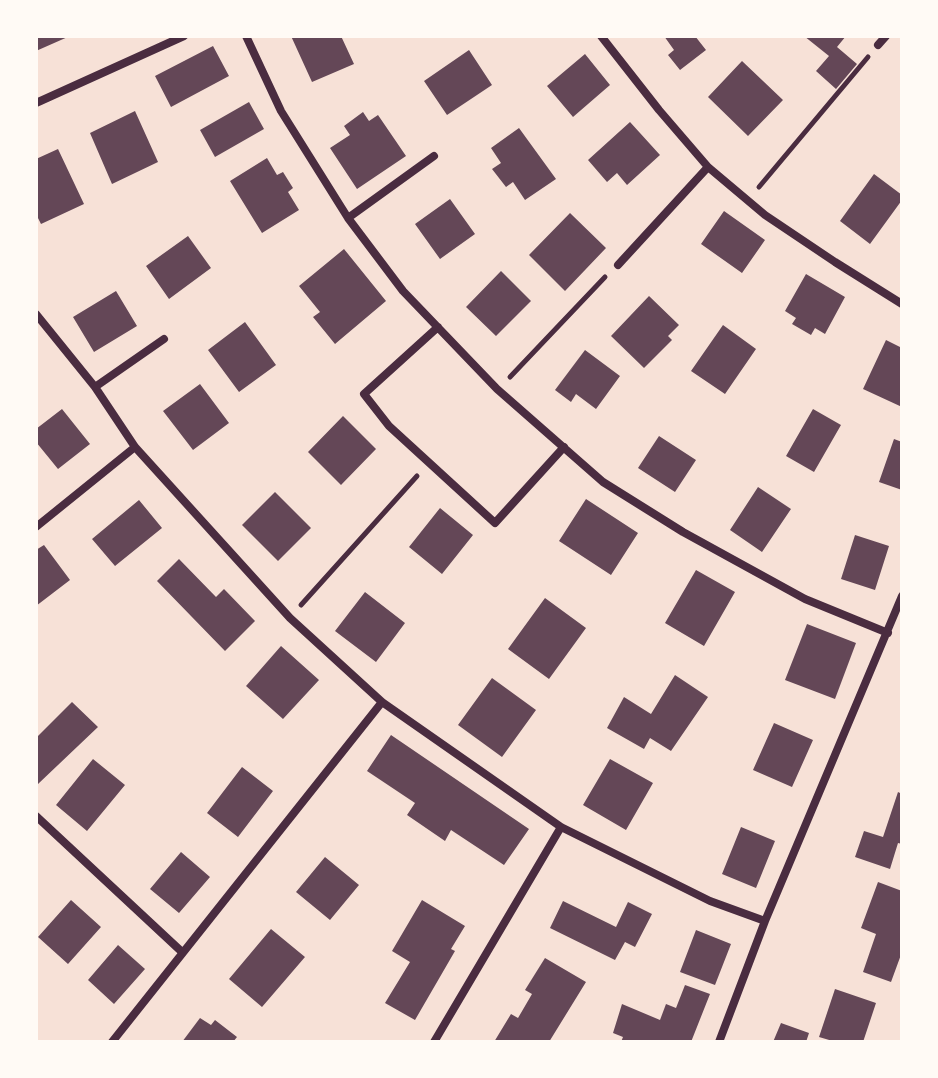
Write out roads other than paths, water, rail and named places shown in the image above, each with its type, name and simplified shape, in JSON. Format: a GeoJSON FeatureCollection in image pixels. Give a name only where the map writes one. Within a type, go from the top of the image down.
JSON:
{"type":"FeatureCollection","features":[{"type":"Feature","properties":{"kind":"street"},"geometry":{"type":"LineString","coordinates":[[36,103],[184,36]]}},
{"type":"Feature","properties":{"kind":"street"},"geometry":{"type":"LineString","coordinates":[[246,36],[281,111],[348,218],[403,291],[497,389],[603,482],[683,532],[805,599],[888,633]]}},
{"type":"Feature","properties":{"kind":"street"},"geometry":{"type":"LineString","coordinates":[[601,36],[708,167],[765,215],[902,304]]}},
{"type":"Feature","properties":{"kind":"street"},"geometry":{"type":"LineString","coordinates":[[878,45],[886,36]]}},
{"type":"Feature","properties":{"kind":"street"},"geometry":{"type":"LineString","coordinates":[[348,218],[434,156]]}},
{"type":"Feature","properties":{"kind":"street"},"geometry":{"type":"LineString","coordinates":[[618,265],[708,167]]}},
{"type":"Feature","properties":{"kind":"street"},"geometry":{"type":"LineString","coordinates":[[36,314],[95,387],[135,447],[290,618],[382,702],[561,827],[710,901],[765,921]]}},
{"type":"Feature","properties":{"kind":"street"},"geometry":{"type":"LineString","coordinates":[[438,327],[364,394],[389,426],[495,523],[564,447]]}},
{"type":"Feature","properties":{"kind":"street"},"geometry":{"type":"LineString","coordinates":[[95,387],[164,339]]}},
{"type":"Feature","properties":{"kind":"street"},"geometry":{"type":"LineString","coordinates":[[36,527],[135,447]]}},
{"type":"Feature","properties":{"kind":"street"},"geometry":{"type":"LineString","coordinates":[[719,1042],[765,921],[902,596]]}},
{"type":"Feature","properties":{"kind":"street"},"geometry":{"type":"LineString","coordinates":[[112,1042],[382,702]]}},
{"type":"Feature","properties":{"kind":"street"},"geometry":{"type":"LineString","coordinates":[[36,816],[182,952]]}},
{"type":"Feature","properties":{"kind":"street"},"geometry":{"type":"LineString","coordinates":[[434,1042],[561,827]]}}]}
